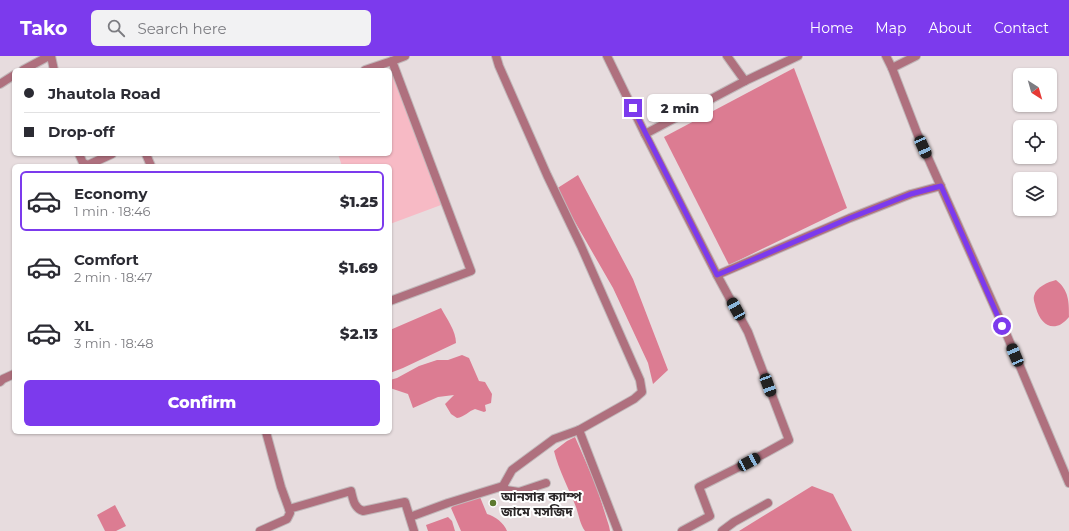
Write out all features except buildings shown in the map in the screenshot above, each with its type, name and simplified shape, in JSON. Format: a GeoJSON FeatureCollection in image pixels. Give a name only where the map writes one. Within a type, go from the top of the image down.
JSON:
{"type":"FeatureCollection","features":[{"type":"Feature","properties":{"kind":"street"},"geometry":{"type":"LineString","coordinates":[[27,68],[50,56],[53,68]]}},
{"type":"Feature","properties":{"kind":"street"},"geometry":{"type":"LineString","coordinates":[[372,68],[392,62],[405,56]]}},
{"type":"Feature","properties":{"kind":"street"},"geometry":{"type":"LineString","coordinates":[[410,517],[448,503],[503,486],[512,470],[554,439],[580,430],[634,400],[642,392],[640,380],[581,246],[540,161],[496,56]]}},
{"type":"Feature","properties":{"kind":"street"},"geometry":{"type":"LineString","coordinates":[[607,56],[717,275],[748,332],[789,440],[699,487],[710,516],[682,531]]}},
{"type":"Feature","properties":{"kind":"street"},"geometry":{"type":"LineString","coordinates":[[727,56],[745,81]]}},
{"type":"Feature","properties":{"kind":"street"},"geometry":{"type":"LineString","coordinates":[[646,134],[745,81],[798,56]]}},
{"type":"Feature","properties":{"kind":"street"},"geometry":{"type":"LineString","coordinates":[[886,56],[917,134],[1002,326],[1069,483]]}},
{"type":"Feature","properties":{"kind":"street"},"geometry":{"type":"LineString","coordinates":[[892,68],[916,56]]}},
{"type":"Feature","properties":{"kind":"street"},"geometry":{"type":"LineString","coordinates":[[392,62],[471,271],[392,300]]}},
{"type":"Feature","properties":{"kind":"street"},"geometry":{"type":"LineString","coordinates":[[0,84],[12,76]]}},
{"type":"Feature","properties":{"kind":"street"},"geometry":{"type":"LineString","coordinates":[[80,156],[83,163],[86,164]]}},
{"type":"Feature","properties":{"kind":"street"},"geometry":{"type":"LineString","coordinates":[[90,164],[108,156]]}},
{"type":"Feature","properties":{"kind":"street"},"geometry":{"type":"LineString","coordinates":[[717,275],[911,194],[941,186]]}},
{"type":"Feature","properties":{"kind":"street"},"geometry":{"type":"LineString","coordinates":[[0,382],[12,375]]}},
{"type":"Feature","properties":{"kind":"street"},"geometry":{"type":"LineString","coordinates":[[580,430],[618,531]]}},
{"type":"Feature","properties":{"kind":"street"},"geometry":{"type":"LineString","coordinates":[[260,531],[286,519],[290,513],[281,487],[267,434]]}},
{"type":"Feature","properties":{"kind":"street"},"geometry":{"type":"LineString","coordinates":[[503,486],[506,490],[519,492],[546,483]]}},
{"type":"Feature","properties":{"kind":"street"},"geometry":{"type":"LineString","coordinates":[[289,509],[350,491],[356,506],[359,510],[363,511],[405,502],[414,531]]}},
{"type":"Feature","properties":{"kind":"street"},"geometry":{"type":"LineString","coordinates":[[722,531],[734,522],[768,503]]}},
{"type":"Feature","properties":{"kind":"shaded area"},"geometry":{"type":"Polygon","coordinates":[[[794,68],[847,208],[729,265],[664,137],[794,68]]]}},
{"type":"Feature","properties":{"kind":"shaded area"},"geometry":{"type":"Polygon","coordinates":[[[394,73],[441,205],[392,223],[392,164],[341,164],[339,156],[392,156],[392,74],[394,73]]]}},
{"type":"Feature","properties":{"kind":"shaded area"},"geometry":{"type":"Polygon","coordinates":[[[578,175],[633,279],[668,370],[653,384],[648,363],[613,288],[556,189],[578,175]]]}},
{"type":"Feature","properties":{"kind":"shaded area"},"geometry":{"type":"Polygon","coordinates":[[[1056,280],[1066,292],[1069,317],[1059,325],[1049,326],[1038,314],[1034,297],[1037,290],[1056,280]]]}},
{"type":"Feature","properties":{"kind":"shaded area"},"geometry":{"type":"Polygon","coordinates":[[[441,308],[453,330],[456,343],[392,372],[392,329],[441,308]]]}},
{"type":"Feature","properties":{"kind":"shaded area"},"geometry":{"type":"Polygon","coordinates":[[[462,355],[469,358],[479,381],[485,382],[492,394],[491,403],[485,405],[486,411],[484,412],[475,409],[457,418],[451,414],[445,404],[454,395],[438,397],[413,408],[408,394],[392,389],[392,379],[419,366],[437,360],[448,360],[462,355]]]}},
{"type":"Feature","properties":{"kind":"shaded area"},"geometry":{"type":"Polygon","coordinates":[[[575,437],[596,485],[610,531],[585,531],[559,466],[554,451],[575,437]]]}},
{"type":"Feature","properties":{"kind":"shaded area"},"geometry":{"type":"Polygon","coordinates":[[[812,486],[833,494],[852,531],[739,531],[812,486]]]}},
{"type":"Feature","properties":{"kind":"shaded area"},"geometry":{"type":"Polygon","coordinates":[[[480,497],[487,514],[499,520],[507,531],[461,531],[451,508],[454,505],[480,497]]]}},
{"type":"Feature","properties":{"kind":"shaded area"},"geometry":{"type":"Polygon","coordinates":[[[115,505],[126,526],[116,531],[105,531],[97,515],[115,505]]]}},
{"type":"Feature","properties":{"kind":"shaded area"},"geometry":{"type":"Polygon","coordinates":[[[448,517],[452,521],[455,531],[428,531],[426,525],[448,517]]]}},
{"type":"Feature","properties":{"kind":"place","name":"আনসার ক্যাম্প জামে মসজিদ"},"geometry":{"type":"Point","coordinates":[493,503]}},
{"type":"Feature","properties":{"kind":"route"},"geometry":{"type":"LineString","coordinates":[[633,108],[717,275],[850,218],[911,194],[941,186],[1002,326]]}}]}
